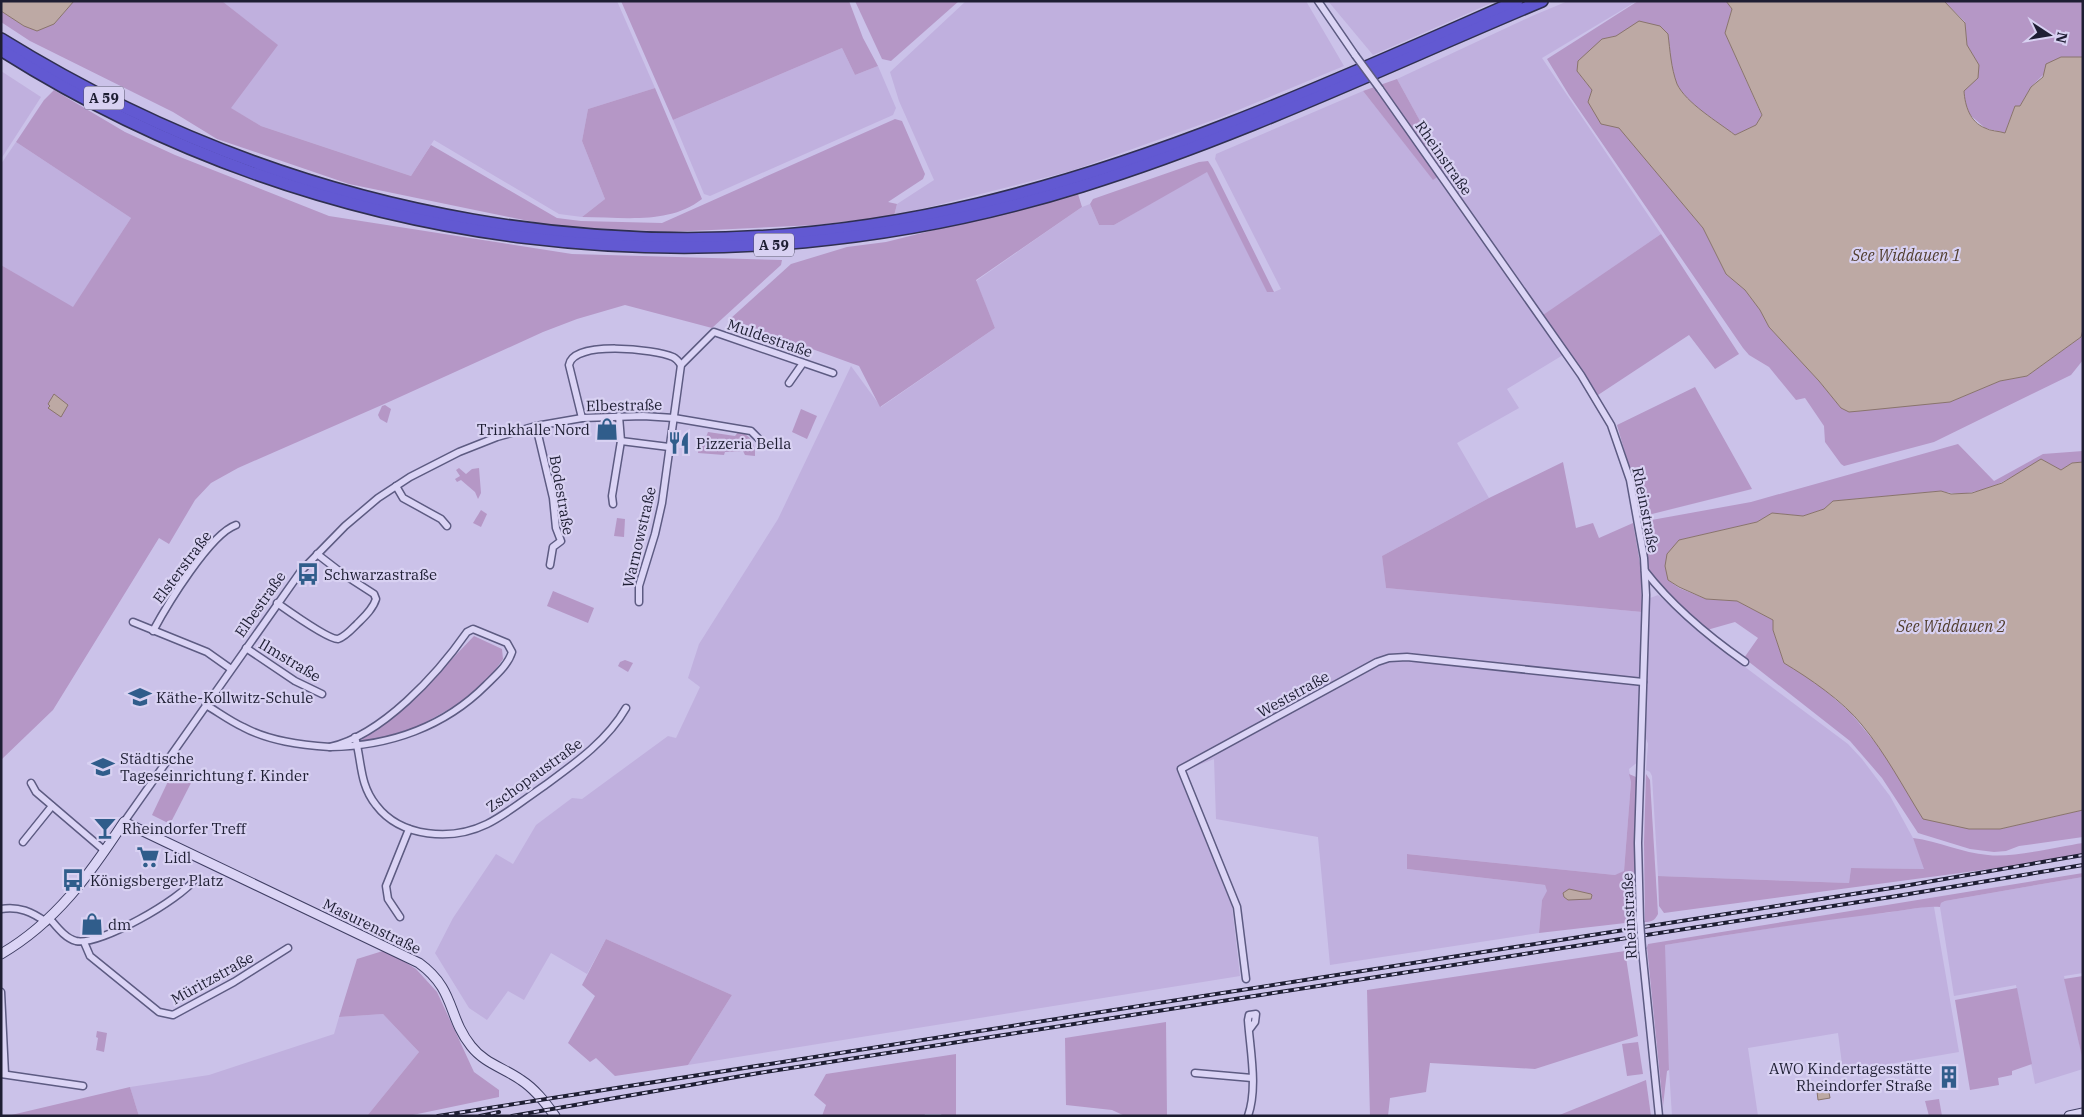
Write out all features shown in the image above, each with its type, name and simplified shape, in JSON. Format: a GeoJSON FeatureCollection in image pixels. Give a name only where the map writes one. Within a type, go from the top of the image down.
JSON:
{"type":"FeatureCollection","features":[{"type":"Feature","properties":{"kind":"highway","name":"A 59"},"geometry":{"type":"LineString","coordinates":[[1,39],[72,81],[160,125],[268,168],[343,192],[410,209],[527,229],[608,236],[698,238],[799,234],[876,224],[976,205],[1047,186],[1122,163],[1247,117],[1376,64],[1517,1]]}},
{"type":"Feature","properties":{"kind":"highway","name":"A 59"},"geometry":{"type":"LineString","coordinates":[[1,50],[71,91],[161,136],[260,176],[340,201],[411,219],[523,238],[614,246],[718,248],[793,244],[876,234],[983,213],[1079,187],[1148,165],[1268,120],[1542,1]]}},
{"type":"Feature","properties":{"kind":"main road","name":"Elbestraße"},"geometry":{"type":"LineString","coordinates":[[1,954],[31,935],[80,886],[124,822]]}},
{"type":"Feature","properties":{"kind":"main road","name":"Masurenstraße"},"geometry":{"type":"LineString","coordinates":[[124,822],[419,963],[442,986],[462,1034],[471,1046],[487,1061],[528,1085],[555,1116]]}},
{"type":"Feature","properties":{"kind":"main road"},"geometry":{"type":"LineString","coordinates":[[2069,1116],[2083,1113]]}},
{"type":"Feature","properties":{"kind":"street","name":"Rheinstraße"},"geometry":{"type":"LineString","coordinates":[[1318,1],[1567,354],[1611,425],[1630,480],[1645,571],[1646,595],[1638,843],[1640,921],[1659,1116]]}},
{"type":"Feature","properties":{"kind":"street","name":"Muldestraße"},"geometry":{"type":"LineString","coordinates":[[681,365],[714,332],[834,373]]}},
{"type":"Feature","properties":{"kind":"street"},"geometry":{"type":"LineString","coordinates":[[582,418],[569,365],[570,359],[573,355],[580,352],[606,349],[641,350],[671,356],[681,365],[674,418]]}},
{"type":"Feature","properties":{"kind":"street"},"geometry":{"type":"LineString","coordinates":[[790,383],[803,363]]}},
{"type":"Feature","properties":{"kind":"street"},"geometry":{"type":"LineString","coordinates":[[613,504],[612,496],[621,441],[619,416]]}},
{"type":"Feature","properties":{"kind":"street","name":"Elbestraße"},"geometry":{"type":"LineString","coordinates":[[124,822],[301,571],[344,526],[396,486],[425,468],[466,448],[536,426],[582,418],[619,416],[674,418],[751,431],[762,441]]}},
{"type":"Feature","properties":{"kind":"street","name":"Warnowstraße"},"geometry":{"type":"LineString","coordinates":[[639,602],[639,586],[659,518],[674,418]]}},
{"type":"Feature","properties":{"kind":"street","name":"Bodestraße"},"geometry":{"type":"LineString","coordinates":[[536,426],[561,541],[553,547],[550,565]]}},
{"type":"Feature","properties":{"kind":"street"},"geometry":{"type":"LineString","coordinates":[[621,441],[669,447]]}},
{"type":"Feature","properties":{"kind":"street"},"geometry":{"type":"LineString","coordinates":[[396,486],[404,498],[441,519],[447,526]]}},
{"type":"Feature","properties":{"kind":"street","name":"Elsterstraße"},"geometry":{"type":"LineString","coordinates":[[153,631],[168,604],[196,565],[227,528],[236,525]]}},
{"type":"Feature","properties":{"kind":"street"},"geometry":{"type":"LineString","coordinates":[[277,603],[322,632],[340,639],[366,615],[376,599],[374,594],[317,554]]}},
{"type":"Feature","properties":{"kind":"street"},"geometry":{"type":"LineString","coordinates":[[1645,571],[1659,589],[1707,633],[1745,662]]}},
{"type":"Feature","properties":{"kind":"street"},"geometry":{"type":"LineString","coordinates":[[1646,595],[1652,590],[1659,589]]}},
{"type":"Feature","properties":{"kind":"street"},"geometry":{"type":"LineString","coordinates":[[132,622],[207,652],[231,669]]}},
{"type":"Feature","properties":{"kind":"street"},"geometry":{"type":"LineString","coordinates":[[206,705],[244,728],[267,737],[312,746],[330,747],[358,746],[403,736],[455,711],[498,674],[510,657],[511,647],[507,643],[473,629],[467,632],[440,668],[414,694],[387,716],[355,737],[342,744],[330,747]]}},
{"type":"Feature","properties":{"kind":"street","name":"Ilmstraße"},"geometry":{"type":"LineString","coordinates":[[246,648],[295,681],[322,694]]}},
{"type":"Feature","properties":{"kind":"street","name":"Weststraße"},"geometry":{"type":"LineString","coordinates":[[1246,979],[1237,906],[1181,769],[1358,671],[1389,658],[1407,657],[1643,682]]}},
{"type":"Feature","properties":{"kind":"street","name":"Zschopaustraße"},"geometry":{"type":"LineString","coordinates":[[355,737],[358,746],[361,775],[370,797],[383,812],[395,822],[409,829],[439,834],[459,833],[475,829],[494,820],[561,773],[597,745],[620,719],[626,708]]}},
{"type":"Feature","properties":{"kind":"street"},"geometry":{"type":"LineString","coordinates":[[31,783],[36,792],[105,851]]}},
{"type":"Feature","properties":{"kind":"street"},"geometry":{"type":"LineString","coordinates":[[23,842],[52,806]]}},
{"type":"Feature","properties":{"kind":"street"},"geometry":{"type":"LineString","coordinates":[[400,917],[388,900],[386,886],[409,829]]}},
{"type":"Feature","properties":{"kind":"street"},"geometry":{"type":"LineString","coordinates":[[1,909],[22,909],[32,912],[48,920],[66,936],[84,942],[117,929],[155,910],[190,886],[195,879]]}},
{"type":"Feature","properties":{"kind":"street","name":"Müritzstraße"},"geometry":{"type":"LineString","coordinates":[[84,942],[90,956],[159,1012],[168,1015],[172,1015],[218,991],[288,948]]}},
{"type":"Feature","properties":{"kind":"street"},"geometry":{"type":"LineString","coordinates":[[1,992],[3,1074],[83,1086]]}},
{"type":"Feature","properties":{"kind":"street"},"geometry":{"type":"LineString","coordinates":[[1248,1116],[1251,1108],[1252,1078],[1249,1030]]}},
{"type":"Feature","properties":{"kind":"street"},"geometry":{"type":"LineString","coordinates":[[1195,1072],[1252,1078]]}},
{"type":"Feature","properties":{"kind":"shaded area"},"geometry":{"type":"Polygon","coordinates":[[[74,1],[222,1],[278,45],[231,108],[261,126],[411,176],[431,145],[557,218],[581,221],[662,223],[895,119],[902,121],[925,174],[923,179],[888,202],[897,204],[894,216],[816,225],[670,232],[553,226],[349,184],[217,139],[173,112],[30,41],[1,22],[1,11],[24,26],[54,24],[74,1]]]}},
{"type":"Feature","properties":{"kind":"shaded area"},"geometry":{"type":"Polygon","coordinates":[[[222,1],[617,1],[655,88],[588,109],[582,141],[605,199],[582,217],[559,214],[434,140],[411,176],[261,126],[230,108],[277,45],[222,1]]]}},
{"type":"Feature","properties":{"kind":"shaded area"},"geometry":{"type":"Polygon","coordinates":[[[621,1],[849,1],[863,38],[878,66],[855,75],[842,48],[673,120],[621,1]]]}},
{"type":"Feature","properties":{"kind":"shaded area"},"geometry":{"type":"Polygon","coordinates":[[[855,1],[959,1],[891,61],[882,59],[855,1]]]}},
{"type":"Feature","properties":{"kind":"shaded area"},"geometry":{"type":"Polygon","coordinates":[[[966,1],[1306,1],[1344,66],[1219,118],[1071,171],[894,216],[897,204],[934,180],[899,101],[890,72],[966,1]]]}},
{"type":"Feature","properties":{"kind":"shaded area"},"geometry":{"type":"Polygon","coordinates":[[[1328,1],[1496,1],[1373,55],[1328,1]]]}},
{"type":"Feature","properties":{"kind":"shaded area"},"geometry":{"type":"Polygon","coordinates":[[[1568,1],[1637,1],[1542,58],[1661,234],[1538,319],[1563,355],[1507,389],[1519,408],[1457,443],[1489,498],[1382,556],[1386,588],[1642,612],[1639,761],[1629,769],[1631,782],[1624,871],[1621,874],[1615,875],[1408,854],[1407,869],[1545,885],[1548,891],[1542,900],[1539,933],[1330,965],[1318,837],[1216,819],[1214,759],[1178,773],[1232,906],[1240,976],[688,1065],[732,995],[606,939],[587,974],[551,953],[524,1000],[508,991],[487,1020],[469,1008],[435,953],[453,918],[496,854],[513,864],[536,825],[572,798],[582,799],[668,736],[676,738],[700,687],[688,678],[699,644],[778,519],[851,366],[881,407],[995,328],[976,281],[1082,207],[1090,204],[1099,225],[1114,225],[1207,171],[1267,291],[1274,292],[1281,289],[1215,159],[1216,154],[1363,91],[1433,179],[1447,170],[1397,79],[1568,1]]]}},
{"type":"Feature","properties":{"kind":"shaded area"},"geometry":{"type":"Polygon","coordinates":[[[1638,1],[1726,1],[1732,9],[1725,33],[1762,116],[1756,125],[1735,135],[1695,105],[1681,91],[1673,72],[1668,34],[1616,36],[1602,39],[1577,71],[1592,90],[1601,124],[1619,127],[1703,228],[1726,274],[1745,290],[1760,310],[1769,327],[1841,408],[1950,402],[2000,381],[2027,376],[2081,337],[2083,330],[2083,360],[2071,375],[1934,442],[1844,466],[1841,464],[1825,442],[1824,426],[1805,398],[1796,400],[1769,367],[1749,355],[1743,348],[1569,95],[1547,59],[1638,1]]]}},
{"type":"Feature","properties":{"kind":"shaded area"},"geometry":{"type":"Polygon","coordinates":[[[1944,1],[2083,1],[2083,57],[2061,57],[2031,87],[2020,106],[2015,106],[2005,133],[1985,128],[1969,114],[1964,101],[1964,91],[1979,65],[1967,45],[1965,22],[1944,1]]]}},
{"type":"Feature","properties":{"kind":"shaded area"},"geometry":{"type":"Polygon","coordinates":[[[842,48],[855,75],[878,66],[896,108],[893,115],[710,196],[704,194],[673,120],[842,48]]]}},
{"type":"Feature","properties":{"kind":"shaded area"},"geometry":{"type":"Polygon","coordinates":[[[1,71],[41,97],[1,159],[1,71]]]}},
{"type":"Feature","properties":{"kind":"shaded area"},"geometry":{"type":"Polygon","coordinates":[[[1397,79],[1447,170],[1433,180],[1363,91],[1397,79]]]}},
{"type":"Feature","properties":{"kind":"shaded area"},"geometry":{"type":"Polygon","coordinates":[[[655,88],[702,199],[675,213],[660,216],[645,218],[582,217],[605,199],[582,141],[588,109],[655,88]]]}},
{"type":"Feature","properties":{"kind":"shaded area"},"geometry":{"type":"Polygon","coordinates":[[[54,90],[125,132],[175,155],[329,216],[572,254],[782,260],[781,265],[712,328],[625,305],[577,319],[543,332],[238,468],[211,483],[195,500],[169,544],[159,538],[53,710],[2,759],[1,265],[73,307],[131,218],[16,142],[44,100],[54,90]]]}},
{"type":"Feature","properties":{"kind":"shaded area"},"geometry":{"type":"Polygon","coordinates":[[[16,142],[131,218],[73,308],[1,265],[1,164],[16,142]]]}},
{"type":"Feature","properties":{"kind":"shaded area"},"geometry":{"type":"Polygon","coordinates":[[[1208,161],[1274,292],[1267,292],[1207,172],[1114,225],[1099,225],[1090,204],[1093,199],[1199,162],[1208,161]]]}},
{"type":"Feature","properties":{"kind":"shaded area"},"geometry":{"type":"Polygon","coordinates":[[[1078,194],[1082,207],[976,280],[995,328],[880,407],[859,366],[730,319],[791,264],[847,247],[886,242],[1078,194]]]}},
{"type":"Feature","properties":{"kind":"shaded area"},"geometry":{"type":"Polygon","coordinates":[[[1661,234],[1739,354],[1715,369],[1689,335],[1598,395],[1543,315],[1661,234]]]}},
{"type":"Feature","properties":{"kind":"shaded area"},"geometry":{"type":"Polygon","coordinates":[[[1695,387],[1752,489],[1640,517],[1633,480],[1617,425],[1695,387]]]}},
{"type":"Feature","properties":{"kind":"shaded area"},"geometry":{"type":"Polygon","coordinates":[[[385,405],[391,409],[387,423],[380,419],[378,415],[382,406],[385,405]]]}},
{"type":"Feature","properties":{"kind":"shaded area"},"geometry":{"type":"Polygon","coordinates":[[[801,409],[817,416],[807,439],[792,432],[801,409]]]}},
{"type":"Feature","properties":{"kind":"shaded area"},"geometry":{"type":"Polygon","coordinates":[[[739,431],[751,440],[755,456],[745,455],[743,451],[725,452],[724,455],[698,453],[699,443],[705,440],[708,432],[735,436],[739,431]]]}},
{"type":"Feature","properties":{"kind":"shaded area"},"geometry":{"type":"Polygon","coordinates":[[[1958,444],[1994,481],[2043,454],[2083,451],[2083,462],[2072,463],[2061,470],[2041,459],[1994,486],[1968,493],[1941,491],[1834,501],[1824,509],[1803,516],[1772,513],[1757,522],[1679,540],[1668,580],[1679,588],[1706,599],[1737,601],[1773,620],[1773,630],[1784,663],[1813,680],[1850,712],[1878,746],[1969,829],[2000,829],[2083,810],[2083,837],[2019,846],[2006,851],[1994,852],[1970,849],[1918,833],[1882,778],[1850,741],[1744,658],[1758,638],[1735,622],[1707,630],[1660,588],[1647,569],[1640,529],[1646,521],[1751,502],[1958,444]]]}},
{"type":"Feature","properties":{"kind":"shaded area"},"geometry":{"type":"Polygon","coordinates":[[[1563,462],[1576,528],[1593,523],[1599,538],[1633,523],[1641,569],[1642,612],[1386,588],[1382,556],[1489,498],[1563,462]]]}},
{"type":"Feature","properties":{"kind":"shaded area"},"geometry":{"type":"Polygon","coordinates":[[[459,468],[466,474],[472,469],[479,468],[481,493],[478,499],[475,492],[461,480],[457,482],[455,479],[460,476],[456,470],[459,468]]]}},
{"type":"Feature","properties":{"kind":"shaded area"},"geometry":{"type":"Polygon","coordinates":[[[481,510],[487,514],[481,527],[473,523],[481,510]]]}},
{"type":"Feature","properties":{"kind":"shaded area"},"geometry":{"type":"Polygon","coordinates":[[[617,518],[625,519],[624,537],[614,536],[617,518]]]}},
{"type":"Feature","properties":{"kind":"shaded area"},"geometry":{"type":"Polygon","coordinates":[[[553,591],[594,608],[588,623],[547,606],[553,591]]]}},
{"type":"Feature","properties":{"kind":"shaded area"},"geometry":{"type":"Polygon","coordinates":[[[1658,595],[1725,652],[1848,744],[1890,796],[1913,838],[1925,869],[1851,868],[1849,883],[1658,876],[1652,776],[1646,770],[1648,744],[1644,733],[1650,598],[1658,595]]]}},
{"type":"Feature","properties":{"kind":"shaded area"},"geometry":{"type":"Polygon","coordinates":[[[474,636],[502,649],[503,659],[493,673],[462,702],[417,727],[367,742],[362,740],[364,735],[433,679],[474,636]]]}},
{"type":"Feature","properties":{"kind":"shaded area"},"geometry":{"type":"Polygon","coordinates":[[[625,660],[633,663],[628,672],[618,666],[620,662],[625,660]]]}},
{"type":"Feature","properties":{"kind":"shaded area"},"geometry":{"type":"Polygon","coordinates":[[[172,773],[191,783],[170,824],[152,815],[172,773]]]}},
{"type":"Feature","properties":{"kind":"shaded area"},"geometry":{"type":"Polygon","coordinates":[[[1629,774],[1636,777],[1637,781],[1634,922],[1539,933],[1542,900],[1547,891],[1545,885],[1407,869],[1407,854],[1615,875],[1624,871],[1631,782],[1629,774]]]}},
{"type":"Feature","properties":{"kind":"shaded area"},"geometry":{"type":"Polygon","coordinates":[[[1646,774],[1650,780],[1658,914],[1650,922],[1645,922],[1644,843],[1646,774]]]}},
{"type":"Feature","properties":{"kind":"shaded area"},"geometry":{"type":"Polygon","coordinates":[[[1913,838],[1978,854],[1998,856],[2022,854],[2083,843],[2083,854],[2012,866],[1664,913],[1659,906],[1658,876],[1849,883],[1851,868],[1924,869],[1913,838]]]}},
{"type":"Feature","properties":{"kind":"shaded area"},"geometry":{"type":"Polygon","coordinates":[[[2083,873],[2083,877],[1945,901],[1941,903],[1940,907],[1828,920],[1665,945],[1669,1070],[1667,1071],[1663,1106],[1648,944],[2083,873]]]}},
{"type":"Feature","properties":{"kind":"shaded area"},"geometry":{"type":"Polygon","coordinates":[[[2083,877],[2083,973],[2064,976],[2083,1061],[2083,1069],[2035,1084],[2016,985],[1954,996],[1940,907],[1941,903],[1945,901],[2083,877]]]}},
{"type":"Feature","properties":{"kind":"shaded area"},"geometry":{"type":"Polygon","coordinates":[[[1934,907],[1959,1052],[1843,1072],[1838,1033],[1748,1048],[1758,1116],[1672,1116],[1664,945],[1848,916],[1885,913],[1934,907]]]}},
{"type":"Feature","properties":{"kind":"shaded area"},"geometry":{"type":"Polygon","coordinates":[[[606,939],[732,995],[688,1065],[615,1076],[596,1058],[590,1062],[568,1043],[595,996],[582,985],[606,939]]]}},
{"type":"Feature","properties":{"kind":"shaded area"},"geometry":{"type":"Polygon","coordinates":[[[386,950],[416,969],[437,992],[474,1072],[499,1090],[499,1097],[408,1116],[367,1116],[419,1052],[383,1014],[339,1017],[357,959],[386,950]]]}},
{"type":"Feature","properties":{"kind":"shaded area"},"geometry":{"type":"Polygon","coordinates":[[[1625,951],[1638,1036],[1535,1069],[1430,1063],[1426,1092],[1390,1098],[1388,1116],[1370,1116],[1367,990],[1625,951]]]}},
{"type":"Feature","properties":{"kind":"shaded area"},"geometry":{"type":"Polygon","coordinates":[[[2083,976],[2083,1061],[2064,979],[2083,976]]]}},
{"type":"Feature","properties":{"kind":"shaded area"},"geometry":{"type":"Polygon","coordinates":[[[2017,988],[2032,1064],[2012,1071],[2012,1075],[1998,1078],[1999,1085],[1970,1090],[1955,1000],[2017,988]]]}},
{"type":"Feature","properties":{"kind":"shaded area"},"geometry":{"type":"Polygon","coordinates":[[[383,1014],[419,1052],[367,1116],[139,1116],[130,1087],[209,1075],[334,1034],[339,1017],[383,1014]]]}},
{"type":"Feature","properties":{"kind":"shaded area"},"geometry":{"type":"Polygon","coordinates":[[[1166,1022],[1167,1116],[1125,1116],[1112,1110],[1066,1105],[1065,1038],[1166,1022]]]}},
{"type":"Feature","properties":{"kind":"shaded area"},"geometry":{"type":"Polygon","coordinates":[[[97,1031],[107,1033],[104,1052],[96,1050],[97,1031]]]}},
{"type":"Feature","properties":{"kind":"shaded area"},"geometry":{"type":"Polygon","coordinates":[[[1638,1042],[1643,1074],[1627,1076],[1622,1044],[1638,1042]]]}},
{"type":"Feature","properties":{"kind":"shaded area"},"geometry":{"type":"Polygon","coordinates":[[[956,1054],[956,1116],[925,1114],[924,1116],[822,1116],[826,1105],[814,1095],[826,1074],[956,1054]]]}},
{"type":"Feature","properties":{"kind":"shaded area"},"geometry":{"type":"Polygon","coordinates":[[[1646,1080],[1651,1116],[1557,1116],[1646,1080]]]}},
{"type":"Feature","properties":{"kind":"shaded area"},"geometry":{"type":"Polygon","coordinates":[[[130,1087],[139,1116],[7,1116],[130,1087]]]}},
{"type":"Feature","properties":{"kind":"shaded area"},"geometry":{"type":"Polygon","coordinates":[[[1939,1099],[1942,1116],[1929,1116],[1925,1101],[1939,1099]]]}},
{"type":"Feature","properties":{"kind":"water"},"geometry":{"type":"Polygon","coordinates":[[[1,1],[74,1],[54,24],[37,31],[24,26],[1,11],[1,1]]]}},
{"type":"Feature","properties":{"kind":"water","name":"See Widdauen 1"},"geometry":{"type":"Polygon","coordinates":[[[1726,1],[1944,1],[1965,23],[1967,45],[1979,65],[1978,78],[1964,91],[1969,113],[1976,122],[1989,130],[2005,133],[2015,106],[2020,106],[2031,87],[2043,77],[2046,64],[2061,57],[2083,57],[2083,330],[2081,337],[2027,376],[2000,381],[1950,402],[1849,412],[1841,408],[1769,327],[1760,310],[1745,290],[1726,274],[1703,228],[1619,128],[1601,124],[1588,102],[1592,90],[1577,71],[1578,61],[1602,39],[1616,36],[1639,21],[1660,26],[1668,34],[1673,72],[1681,91],[1695,105],[1735,135],[1756,125],[1762,115],[1725,33],[1732,9],[1726,1]]]}},
{"type":"Feature","properties":{"kind":"water"},"geometry":{"type":"Polygon","coordinates":[[[54,394],[68,405],[61,417],[48,408],[50,406],[48,404],[54,394]]]}},
{"type":"Feature","properties":{"kind":"water","name":"See Widdauen 2"},"geometry":{"type":"Polygon","coordinates":[[[2041,459],[2061,470],[2072,463],[2083,462],[2083,810],[2000,829],[1969,829],[1923,819],[1879,747],[1854,716],[1825,691],[1784,663],[1773,630],[1773,620],[1737,601],[1706,599],[1668,580],[1665,566],[1667,554],[1679,540],[1757,522],[1772,513],[1803,516],[1824,509],[1833,501],[1941,491],[1951,494],[1972,493],[2002,483],[2041,459]]]}},
{"type":"Feature","properties":{"kind":"water"},"geometry":{"type":"Polygon","coordinates":[[[1569,889],[1591,894],[1591,899],[1568,900],[1564,897],[1563,893],[1569,889]]]}},
{"type":"Feature","properties":{"kind":"water"},"geometry":{"type":"Polygon","coordinates":[[[1827,1081],[1830,1098],[1818,1100],[1816,1083],[1827,1081]]]}},
{"type":"Feature","properties":{"kind":"railway"},"geometry":{"type":"LineString","coordinates":[[438,1116],[1898,887],[2083,855]]}},
{"type":"Feature","properties":{"kind":"railway"},"geometry":{"type":"LineString","coordinates":[[512,1116],[759,1073],[1891,897],[2083,865]]}},
{"type":"Feature","properties":{"kind":"railway"},"geometry":{"type":"LineString","coordinates":[[480,1116],[499,1112]]}},
{"type":"Feature","properties":{"kind":"place","name":"Trinkhalle Nord"},"geometry":{"type":"Point","coordinates":[607,429]}},
{"type":"Feature","properties":{"kind":"place","name":"Pizzeria Bella"},"geometry":{"type":"Point","coordinates":[679,443]}},
{"type":"Feature","properties":{"kind":"place","name":"Schwarzastraße"},"geometry":{"type":"Point","coordinates":[308,574]}},
{"type":"Feature","properties":{"kind":"place","name":"Käthe-Kollwitz-Schule"},"geometry":{"type":"Point","coordinates":[140,697]}},
{"type":"Feature","properties":{"kind":"place","name":"Städtische Tageseinrichtung f. Kinder"},"geometry":{"type":"Point","coordinates":[103,767]}},
{"type":"Feature","properties":{"kind":"place","name":"Rheindorfer Treff"},"geometry":{"type":"Point","coordinates":[105,828]}},
{"type":"Feature","properties":{"kind":"place","name":"Lidl"},"geometry":{"type":"Point","coordinates":[148,857]}},
{"type":"Feature","properties":{"kind":"place","name":"Königsberger Platz"},"geometry":{"type":"Point","coordinates":[73,880]}},
{"type":"Feature","properties":{"kind":"place","name":"dm"},"geometry":{"type":"Point","coordinates":[92,924]}},
{"type":"Feature","properties":{"kind":"place","name":"AWO Kindertagesstätte Rheindorfer Straße"},"geometry":{"type":"Point","coordinates":[1949,1077]}}]}
